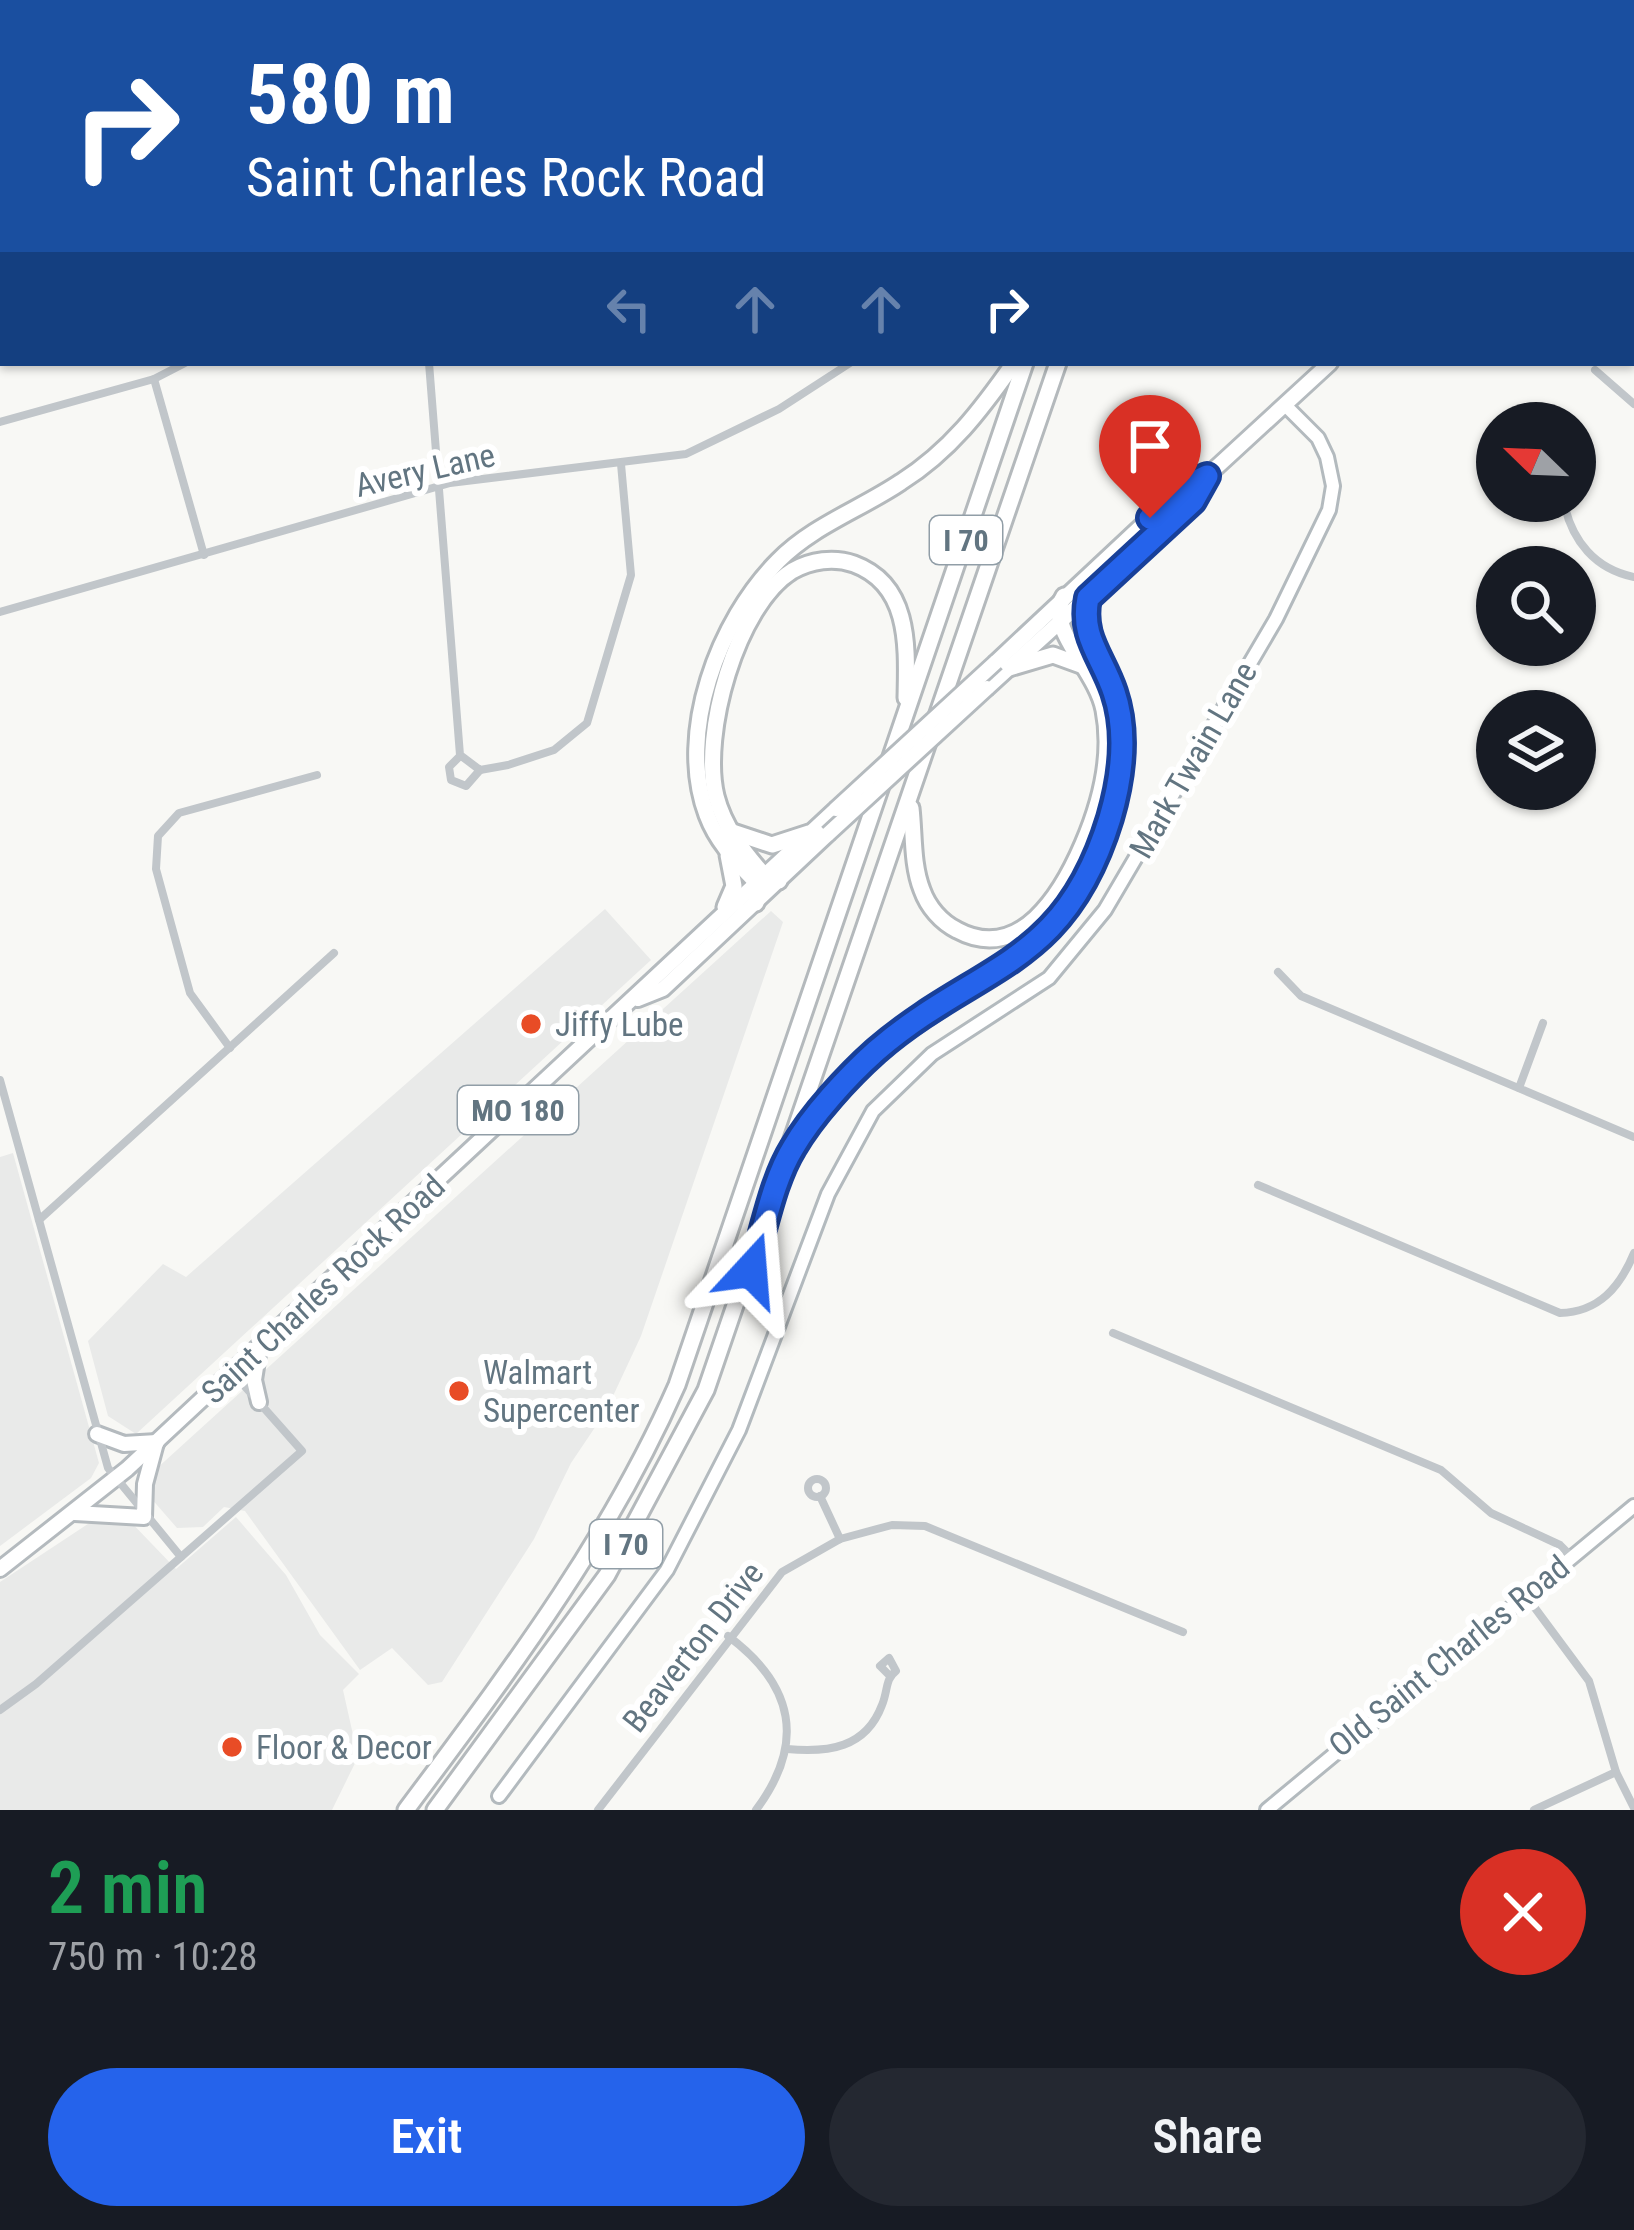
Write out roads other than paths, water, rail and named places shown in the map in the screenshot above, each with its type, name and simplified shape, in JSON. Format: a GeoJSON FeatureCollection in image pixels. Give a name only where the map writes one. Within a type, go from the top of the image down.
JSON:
{"type":"FeatureCollection","features":[{"type":"Feature","properties":{"kind":"highway"},"geometry":{"type":"LineString","coordinates":[[725,908],[734,886],[728,853],[707,816],[697,755],[707,692],[743,607],[794,546],[900,483],[948,447],[1011,366]]}},
{"type":"Feature","properties":{"kind":"highway","name":"I 70"},"geometry":{"type":"LineString","coordinates":[[406,1810],[581,1569],[656,1432],[711,1293],[1024,366]]}},
{"type":"Feature","properties":{"kind":"highway","name":"I 70"},"geometry":{"type":"LineString","coordinates":[[435,1810],[577,1619],[660,1484],[725,1342],[1057,366]]}},
{"type":"Feature","properties":{"kind":"highway"},"geometry":{"type":"LineString","coordinates":[[765,880],[730,830],[712,768],[716,720],[745,634],[770,593],[792,571],[818,561],[849,562],[887,587],[905,631],[905,718]]}},
{"type":"Feature","properties":{"kind":"highway"},"geometry":{"type":"LineString","coordinates":[[1055,619],[1064,596]]}},
{"type":"Feature","properties":{"kind":"highway"},"geometry":{"type":"LineString","coordinates":[[792,1149],[874,1053],[1031,950],[1069,905],[1109,820],[1122,759],[1115,694],[1084,625],[1088,598]]}},
{"type":"Feature","properties":{"kind":"highway"},"geometry":{"type":"LineString","coordinates":[[910,799],[918,876],[932,910],[967,935],[988,939],[1021,931],[1045,909],[1069,872],[1102,786],[1107,725],[1089,668],[1055,619]]}},
{"type":"Feature","properties":{"kind":"highway"},"geometry":{"type":"LineString","coordinates":[[1055,619],[1091,646]]}},
{"type":"Feature","properties":{"kind":"highway"},"geometry":{"type":"LineString","coordinates":[[1002,665],[1053,655],[1089,668]]}},
{"type":"Feature","properties":{"kind":"highway"},"geometry":{"type":"LineString","coordinates":[[730,830],[753,843],[772,845],[809,832]]}},
{"type":"Feature","properties":{"kind":"highway"},"geometry":{"type":"LineString","coordinates":[[728,853],[765,880]]}},
{"type":"Feature","properties":{"kind":"highway"},"geometry":{"type":"LineString","coordinates":[[756,903],[765,880]]}},
{"type":"Feature","properties":{"kind":"main road","name":"Saint Charles Rock Road"},"geometry":{"type":"LineString","coordinates":[[1064,596],[1182,488],[1207,476],[1327,366]]}},
{"type":"Feature","properties":{"kind":"main road","name":"Saint Charles Rock Road"},"geometry":{"type":"LineString","coordinates":[[765,880],[809,832],[1055,619],[1088,598],[1193,501],[1207,476]]}},
{"type":"Feature","properties":{"kind":"main road","name":"Saint Charles Rock Road"},"geometry":{"type":"LineString","coordinates":[[0,1569],[115,1480],[638,1000],[652,976],[725,908],[828,833],[987,688],[1002,665]]}},
{"type":"Feature","properties":{"kind":"main road","name":"Saint Charles Rock Road"},"geometry":{"type":"LineString","coordinates":[[638,1000],[663,989],[756,903]]}},
{"type":"Feature","properties":{"kind":"main road"},"geometry":{"type":"LineString","coordinates":[[259,1402],[254,1380],[260,1347]]}},
{"type":"Feature","properties":{"kind":"main road"},"geometry":{"type":"LineString","coordinates":[[75,1514],[144,1516],[145,1484],[157,1442],[124,1444],[97,1434]]}},
{"type":"Feature","properties":{"kind":"street"},"geometry":{"type":"LineString","coordinates":[[0,422],[154,379],[179,366]]}},
{"type":"Feature","properties":{"kind":"street"},"geometry":{"type":"LineString","coordinates":[[429,366],[460,756],[468,766],[480,770],[554,750],[587,724],[631,575],[621,464]]}},
{"type":"Feature","properties":{"kind":"street","name":"Avery Lane"},"geometry":{"type":"LineString","coordinates":[[0,612],[439,486],[686,454],[722,440],[845,366]]}},
{"type":"Feature","properties":{"kind":"street"},"geometry":{"type":"LineString","coordinates":[[1595,370],[1634,403]]}},
{"type":"Feature","properties":{"kind":"street"},"geometry":{"type":"LineString","coordinates":[[154,379],[205,555]]}},
{"type":"Feature","properties":{"kind":"street","name":"Mark Twain Lane"},"geometry":{"type":"LineString","coordinates":[[500,1803],[667,1570],[739,1430],[848,1149],[903,1079],[1049,978],[1074,952],[1105,910],[1280,612],[1323,524],[1333,486],[1318,438],[1285,405]]}},
{"type":"Feature","properties":{"kind":"street"},"geometry":{"type":"LineString","coordinates":[[1573,522],[1586,552],[1606,569],[1634,577]]}},
{"type":"Feature","properties":{"kind":"street"},"geometry":{"type":"LineString","coordinates":[[460,756],[449,767],[451,781],[466,786],[480,770]]}},
{"type":"Feature","properties":{"kind":"street"},"geometry":{"type":"LineString","coordinates":[[230,1048],[190,993],[156,868],[158,836],[179,813],[317,776]]}},
{"type":"Feature","properties":{"kind":"street"},"geometry":{"type":"LineString","coordinates":[[39,1220],[334,953]]}},
{"type":"Feature","properties":{"kind":"street"},"geometry":{"type":"LineString","coordinates":[[1278,972],[1301,996],[1634,1137]]}},
{"type":"Feature","properties":{"kind":"street"},"geometry":{"type":"LineString","coordinates":[[1519,1088],[1543,1023]]}},
{"type":"Feature","properties":{"kind":"street"},"geometry":{"type":"LineString","coordinates":[[0,1079],[97,1434],[115,1480],[181,1556]]}},
{"type":"Feature","properties":{"kind":"street"},"geometry":{"type":"LineString","coordinates":[[1258,1185],[1560,1312],[1598,1303],[1614,1288],[1634,1253]]}},
{"type":"Feature","properties":{"kind":"street"},"geometry":{"type":"LineString","coordinates":[[1113,1333],[1441,1471],[1491,1513],[1560,1545],[1571,1556]]}},
{"type":"Feature","properties":{"kind":"street"},"geometry":{"type":"LineString","coordinates":[[0,1710],[302,1451],[232,1372]]}},
{"type":"Feature","properties":{"kind":"street"},"geometry":{"type":"LineString","coordinates":[[820,1496],[840,1539]]}},
{"type":"Feature","properties":{"kind":"street","name":"Old Saint Charles Road"},"geometry":{"type":"LineString","coordinates":[[1267,1810],[1370,1719],[1634,1506]]}},
{"type":"Feature","properties":{"kind":"street","name":"Beaverton Drive"},"geometry":{"type":"LineString","coordinates":[[598,1810],[782,1572],[840,1539],[892,1525],[925,1526],[1183,1632]]}},
{"type":"Feature","properties":{"kind":"street"},"geometry":{"type":"LineString","coordinates":[[1526,1596],[1589,1681],[1616,1772],[1634,1808]]}},
{"type":"Feature","properties":{"kind":"street"},"geometry":{"type":"LineString","coordinates":[[728,1636],[772,1676],[786,1717],[787,1749],[756,1810]]}},
{"type":"Feature","properties":{"kind":"street"},"geometry":{"type":"LineString","coordinates":[[787,1749],[822,1752],[857,1739],[877,1717],[889,1676]]}},
{"type":"Feature","properties":{"kind":"street"},"geometry":{"type":"LineString","coordinates":[[1534,1810],[1616,1772]]}},
{"type":"Feature","properties":{"kind":"place","name":"Jiffy Lube"},"geometry":{"type":"Point","coordinates":[531,1024]}},
{"type":"Feature","properties":{"kind":"place","name":"Walmart Supercenter"},"geometry":{"type":"Point","coordinates":[459,1391]}},
{"type":"Feature","properties":{"kind":"place","name":"Floor & Decor"},"geometry":{"type":"Point","coordinates":[232,1747]}}]}
